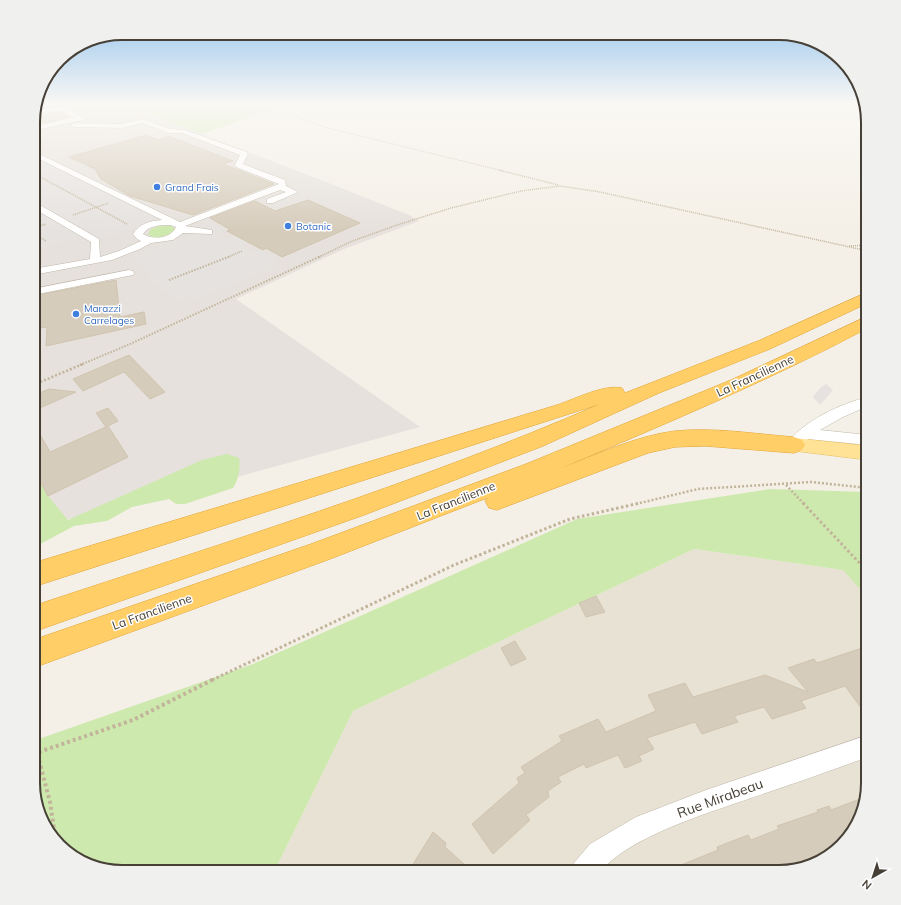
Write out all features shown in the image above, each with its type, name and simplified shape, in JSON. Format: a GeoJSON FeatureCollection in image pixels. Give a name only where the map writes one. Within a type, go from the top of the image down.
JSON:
{"type":"FeatureCollection","features":[{"type":"Feature","properties":{"kind":"highway","name":"La Francilienne"},"geometry":{"type":"LineString","coordinates":[[40,617],[363,505],[535,441],[652,389],[764,345],[861,299]]}},
{"type":"Feature","properties":{"kind":"highway","name":"La Francilienne"},"geometry":{"type":"LineString","coordinates":[[40,652],[387,528],[556,461],[734,387],[861,324]]}},
{"type":"Feature","properties":{"kind":"highway"},"geometry":{"type":"LineString","coordinates":[[40,573],[512,426],[608,394],[652,389]]}},
{"type":"Feature","properties":{"kind":"highway"},"geometry":{"type":"LineString","coordinates":[[387,528],[411,532],[644,446],[675,439],[705,438],[799,440]]}},
{"type":"Feature","properties":{"kind":"highway"},"geometry":{"type":"LineString","coordinates":[[40,561],[94,546],[117,549]]}},
{"type":"Feature","properties":{"kind":"main road"},"geometry":{"type":"LineString","coordinates":[[799,440],[861,452]]}},
{"type":"Feature","properties":{"kind":"street"},"geometry":{"type":"LineString","coordinates":[[223,146],[244,154],[239,165],[282,182],[283,185],[280,187]]}},
{"type":"Feature","properties":{"kind":"street"},"geometry":{"type":"LineString","coordinates":[[40,156],[179,226]]}},
{"type":"Feature","properties":{"kind":"street"},"geometry":{"type":"LineString","coordinates":[[209,232],[179,226],[156,223],[143,228],[138,234],[140,237],[150,240],[170,238],[179,226],[280,187],[294,192],[270,201]]}},
{"type":"Feature","properties":{"kind":"street"},"geometry":{"type":"LineString","coordinates":[[40,208],[96,241],[95,260]]}},
{"type":"Feature","properties":{"kind":"street"},"geometry":{"type":"LineString","coordinates":[[40,271],[95,260],[132,250],[150,240]]}},
{"type":"Feature","properties":{"kind":"street"},"geometry":{"type":"LineString","coordinates":[[46,289],[49,269]]}},
{"type":"Feature","properties":{"kind":"street"},"geometry":{"type":"LineString","coordinates":[[40,290],[129,273]]}},
{"type":"Feature","properties":{"kind":"street"},"geometry":{"type":"LineString","coordinates":[[799,440],[828,417],[861,404]]}},
{"type":"Feature","properties":{"kind":"street"},"geometry":{"type":"LineString","coordinates":[[799,440],[861,440]]}},
{"type":"Feature","properties":{"kind":"street","name":"Rue Mirabeau"},"geometry":{"type":"LineString","coordinates":[[589,865],[599,854],[645,826],[706,802],[861,748]]}},
{"type":"Feature","properties":{"kind":"path"},"geometry":{"type":"LineString","coordinates":[[398,146],[560,186],[694,212],[861,250]]}},
{"type":"Feature","properties":{"kind":"path"},"geometry":{"type":"LineString","coordinates":[[40,177],[127,224]]}},
{"type":"Feature","properties":{"kind":"path"},"geometry":{"type":"LineString","coordinates":[[40,381],[128,345],[350,242],[403,223],[480,200],[521,191],[560,186]]}},
{"type":"Feature","properties":{"kind":"path"},"geometry":{"type":"LineString","coordinates":[[40,226],[124,198]]}},
{"type":"Feature","properties":{"kind":"path"},"geometry":{"type":"LineString","coordinates":[[40,237],[46,241]]}},
{"type":"Feature","properties":{"kind":"path"},"geometry":{"type":"LineString","coordinates":[[841,246],[861,245]]}},
{"type":"Feature","properties":{"kind":"path"},"geometry":{"type":"LineString","coordinates":[[169,280],[242,251]]}},
{"type":"Feature","properties":{"kind":"path"},"geometry":{"type":"LineString","coordinates":[[40,751],[134,720],[248,662],[454,565],[570,520],[698,489],[812,482],[861,487]]}},
{"type":"Feature","properties":{"kind":"path"},"geometry":{"type":"LineString","coordinates":[[786,484],[861,564]]}},
{"type":"Feature","properties":{"kind":"path"},"geometry":{"type":"LineString","coordinates":[[40,769],[50,802],[54,828]]}},
{"type":"Feature","properties":{"kind":"shaded area"},"geometry":{"type":"Polygon","coordinates":[[[40,146],[233,146],[409,215],[419,221],[344,249],[236,299],[420,427],[237,477],[169,499],[40,525],[40,146]]]}},
{"type":"Feature","properties":{"kind":"shaded area"},"geometry":{"type":"Polygon","coordinates":[[[40,158],[160,218],[103,240],[88,239],[80,236],[40,250],[40,158]]]}},
{"type":"Feature","properties":{"kind":"shaded area"},"geometry":{"type":"Polygon","coordinates":[[[210,223],[225,231],[218,234],[228,239],[236,236],[248,242],[241,246],[254,253],[260,250],[279,261],[274,264],[277,267],[195,300],[190,297],[179,302],[149,279],[148,276],[150,274],[136,261],[136,258],[133,255],[192,234],[196,236],[202,226],[210,223]]]}},
{"type":"Feature","properties":{"kind":"shaded area"},"geometry":{"type":"Polygon","coordinates":[[[826,384],[833,390],[820,405],[813,397],[820,388],[826,384]]]}},
{"type":"Feature","properties":{"kind":"shaded area"},"geometry":{"type":"Polygon","coordinates":[[[694,549],[843,570],[861,566],[860,794],[855,814],[841,837],[825,851],[805,861],[779,865],[277,865],[353,711],[694,549]]]}},
{"type":"Feature","properties":{"kind":"green space"},"geometry":{"type":"Polygon","coordinates":[[[162,225],[172,226],[176,230],[159,237],[148,234],[151,229],[162,225]]]}},
{"type":"Feature","properties":{"kind":"green space"},"geometry":{"type":"Polygon","coordinates":[[[227,454],[239,458],[239,474],[233,488],[185,504],[176,504],[169,499],[132,507],[107,521],[74,526],[40,544],[40,481],[48,496],[68,520],[202,460],[227,454]]]}},
{"type":"Feature","properties":{"kind":"green space"},"geometry":{"type":"Polygon","coordinates":[[[770,489],[861,492],[861,590],[843,570],[694,549],[353,711],[277,865],[111,864],[91,859],[72,848],[60,837],[51,824],[44,809],[41,794],[40,739],[253,664],[577,519],[770,489]]]}},
{"type":"Feature","properties":{"kind":"building"},"geometry":{"type":"Polygon","coordinates":[[[107,146],[195,146],[233,161],[223,164],[274,184],[193,215],[130,196],[101,179],[95,169],[69,157],[107,146]]]}},
{"type":"Feature","properties":{"kind":"building","name":"Botanic"},"geometry":{"type":"Polygon","coordinates":[[[308,200],[360,223],[282,257],[266,248],[263,250],[227,231],[231,230],[210,218],[255,201],[275,211],[308,200]]]}},
{"type":"Feature","properties":{"kind":"building","name":"Marazzi Carrelages"},"geometry":{"type":"Polygon","coordinates":[[[116,280],[120,317],[144,312],[146,324],[46,346],[47,327],[40,328],[40,295],[116,280]]]}},
{"type":"Feature","properties":{"kind":"building"},"geometry":{"type":"Polygon","coordinates":[[[129,355],[165,392],[150,399],[124,372],[83,391],[73,379],[129,355]]]}},
{"type":"Feature","properties":{"kind":"building"},"geometry":{"type":"Polygon","coordinates":[[[49,389],[76,392],[40,408],[40,393],[49,389]]]}},
{"type":"Feature","properties":{"kind":"building"},"geometry":{"type":"Polygon","coordinates":[[[108,408],[118,421],[108,426],[128,457],[48,496],[40,481],[40,434],[50,452],[106,427],[96,413],[108,408]]]}},
{"type":"Feature","properties":{"kind":"building"},"geometry":{"type":"Polygon","coordinates":[[[596,596],[605,612],[586,617],[579,603],[596,596]]]}},
{"type":"Feature","properties":{"kind":"building"},"geometry":{"type":"Polygon","coordinates":[[[515,641],[526,659],[511,666],[501,648],[515,641]]]}},
{"type":"Feature","properties":{"kind":"building"},"geometry":{"type":"Polygon","coordinates":[[[861,648],[861,708],[845,686],[801,701],[806,708],[772,719],[764,707],[734,716],[738,722],[702,734],[695,722],[647,738],[654,749],[639,756],[642,761],[625,768],[618,755],[586,768],[584,764],[558,777],[561,782],[548,791],[549,797],[526,815],[530,820],[493,854],[472,824],[519,783],[517,778],[525,773],[521,767],[562,741],[559,736],[598,719],[606,732],[656,711],[648,695],[685,683],[693,697],[765,675],[808,692],[788,668],[814,659],[817,663],[861,648]]]}},
{"type":"Feature","properties":{"kind":"building"},"geometry":{"type":"Polygon","coordinates":[[[859,799],[855,814],[841,837],[825,851],[805,861],[779,865],[681,865],[718,850],[717,847],[748,835],[751,840],[779,829],[777,826],[818,812],[817,810],[829,806],[831,810],[859,799]]]}},
{"type":"Feature","properties":{"kind":"building"},"geometry":{"type":"Polygon","coordinates":[[[433,832],[446,843],[445,847],[465,865],[412,865],[433,832]]]}},
{"type":"Feature","properties":{"kind":"place","name":"Grand Frais"},"geometry":{"type":"Point","coordinates":[157,187]}},
{"type":"Feature","properties":{"kind":"place","name":"Botanic"},"geometry":{"type":"Point","coordinates":[288,226]}},
{"type":"Feature","properties":{"kind":"place","name":"Marazzi Carrelages"},"geometry":{"type":"Point","coordinates":[76,314]}}]}
